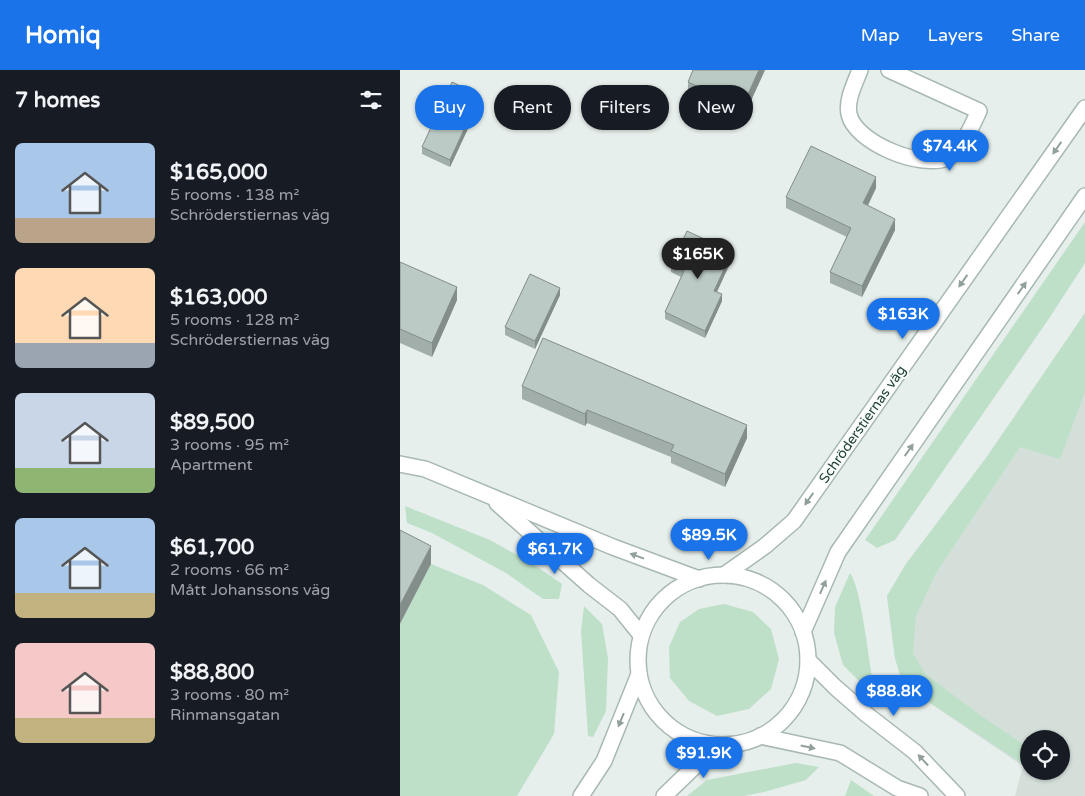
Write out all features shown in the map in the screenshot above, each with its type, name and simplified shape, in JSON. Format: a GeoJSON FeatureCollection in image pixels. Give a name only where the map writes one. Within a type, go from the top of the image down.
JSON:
{"type":"FeatureCollection","features":[{"type":"Feature","properties":{"kind":"street"},"geometry":{"type":"LineString","coordinates":[[860,70],[851,94],[849,113],[853,125],[871,142],[899,154],[920,160],[936,160],[948,157],[967,136],[979,111],[889,70]]}},
{"type":"Feature","properties":{"kind":"street","name":"Schröderstiernas väg"},"geometry":{"type":"LineString","coordinates":[[724,575],[765,546],[794,521],[1085,108]]}},
{"type":"Feature","properties":{"kind":"street"},"geometry":{"type":"LineString","coordinates":[[803,632],[838,552],[1085,196]]}},
{"type":"Feature","properties":{"kind":"street"},"geometry":{"type":"LineString","coordinates":[[400,464],[426,469],[613,547],[699,579]]}},
{"type":"Feature","properties":{"kind":"street"},"geometry":{"type":"LineString","coordinates":[[488,496],[589,585],[620,609],[641,635]]}},
{"type":"Feature","properties":{"kind":"street"},"geometry":{"type":"LineString","coordinates":[[664,796],[694,767],[730,744],[760,736],[785,718],[801,693],[807,672],[808,660],[803,632],[791,610],[771,589],[746,578],[712,575],[680,586],[660,602],[647,621],[641,635],[638,662],[639,674],[643,689],[653,709],[672,728],[682,735],[703,742],[730,744]]}},
{"type":"Feature","properties":{"kind":"street"},"geometry":{"type":"LineString","coordinates":[[808,660],[866,714],[915,752],[957,796]]}},
{"type":"Feature","properties":{"kind":"street"},"geometry":{"type":"LineString","coordinates":[[581,796],[604,761],[639,674]]}},
{"type":"Feature","properties":{"kind":"street"},"geometry":{"type":"LineString","coordinates":[[760,736],[840,753],[898,788],[920,796]]}},
{"type":"Feature","properties":{"kind":"shaded area"},"geometry":{"type":"Polygon","coordinates":[[[1085,313],[1085,796],[1015,796],[1020,777],[1020,780],[1070,780],[1070,730],[1020,730],[1020,764],[903,685],[895,658],[887,596],[906,564],[986,458],[1085,313]]]}},
{"type":"Feature","properties":{"kind":"green space"},"geometry":{"type":"Polygon","coordinates":[[[1085,222],[1085,263],[1048,320],[895,540],[877,548],[865,540],[1085,222]]]}},
{"type":"Feature","properties":{"kind":"green space"},"geometry":{"type":"Polygon","coordinates":[[[1085,313],[1085,392],[1060,459],[1020,447],[936,573],[916,616],[913,653],[925,674],[1020,742],[1020,762],[903,685],[895,658],[887,596],[906,564],[986,458],[1085,313]]]}},
{"type":"Feature","properties":{"kind":"green space"},"geometry":{"type":"Polygon","coordinates":[[[405,506],[490,540],[533,564],[562,584],[559,599],[543,599],[506,573],[432,533],[407,523],[405,506]]]}},
{"type":"Feature","properties":{"kind":"green space"},"geometry":{"type":"Polygon","coordinates":[[[431,564],[483,585],[531,615],[559,672],[554,734],[517,796],[400,796],[400,624],[431,564]]]}},
{"type":"Feature","properties":{"kind":"green space"},"geometry":{"type":"Polygon","coordinates":[[[850,573],[858,593],[864,625],[873,682],[869,691],[843,665],[834,633],[835,607],[850,573]]]}},
{"type":"Feature","properties":{"kind":"green space"},"geometry":{"type":"Polygon","coordinates":[[[724,604],[753,612],[771,629],[779,659],[771,689],[749,709],[717,716],[689,701],[670,678],[669,647],[680,622],[699,609],[724,604]]]}},
{"type":"Feature","properties":{"kind":"green space"},"geometry":{"type":"Polygon","coordinates":[[[584,606],[602,624],[608,658],[606,711],[593,737],[588,736],[581,631],[584,606]]]}},
{"type":"Feature","properties":{"kind":"green space"},"geometry":{"type":"Polygon","coordinates":[[[796,763],[819,767],[806,780],[764,792],[744,796],[687,796],[707,780],[796,763]]]}},
{"type":"Feature","properties":{"kind":"green space"},"geometry":{"type":"Polygon","coordinates":[[[851,780],[874,796],[845,796],[851,780]]]}},
{"type":"Feature","properties":{"kind":"building"},"geometry":{"type":"Polygon","coordinates":[[[693,70],[759,70],[752,85],[694,85],[688,82],[693,70]]]}},
{"type":"Feature","properties":{"kind":"building"},"geometry":{"type":"Polygon","coordinates":[[[430,130],[464,130],[450,160],[422,147],[430,130]]]}},
{"type":"Feature","properties":{"kind":"building"},"geometry":{"type":"Polygon","coordinates":[[[811,146],[876,177],[863,203],[895,219],[862,286],[830,272],[851,228],[786,197],[811,146]]]}},
{"type":"Feature","properties":{"kind":"building"},"geometry":{"type":"Polygon","coordinates":[[[687,231],[732,252],[714,291],[722,294],[705,331],[665,312],[684,271],[671,265],[687,231]]]}},
{"type":"Feature","properties":{"kind":"building"},"geometry":{"type":"Polygon","coordinates":[[[400,262],[457,287],[432,343],[400,329],[400,262]]]}},
{"type":"Feature","properties":{"kind":"building"},"geometry":{"type":"Polygon","coordinates":[[[530,274],[560,288],[535,341],[505,327],[530,274]]]}},
{"type":"Feature","properties":{"kind":"building"},"geometry":{"type":"Polygon","coordinates":[[[543,338],[747,425],[725,474],[671,451],[674,445],[587,410],[585,414],[522,386],[543,338]]]}},
{"type":"Feature","properties":{"kind":"building"},"geometry":{"type":"Polygon","coordinates":[[[400,530],[431,546],[400,605],[400,530]]]}}]}
